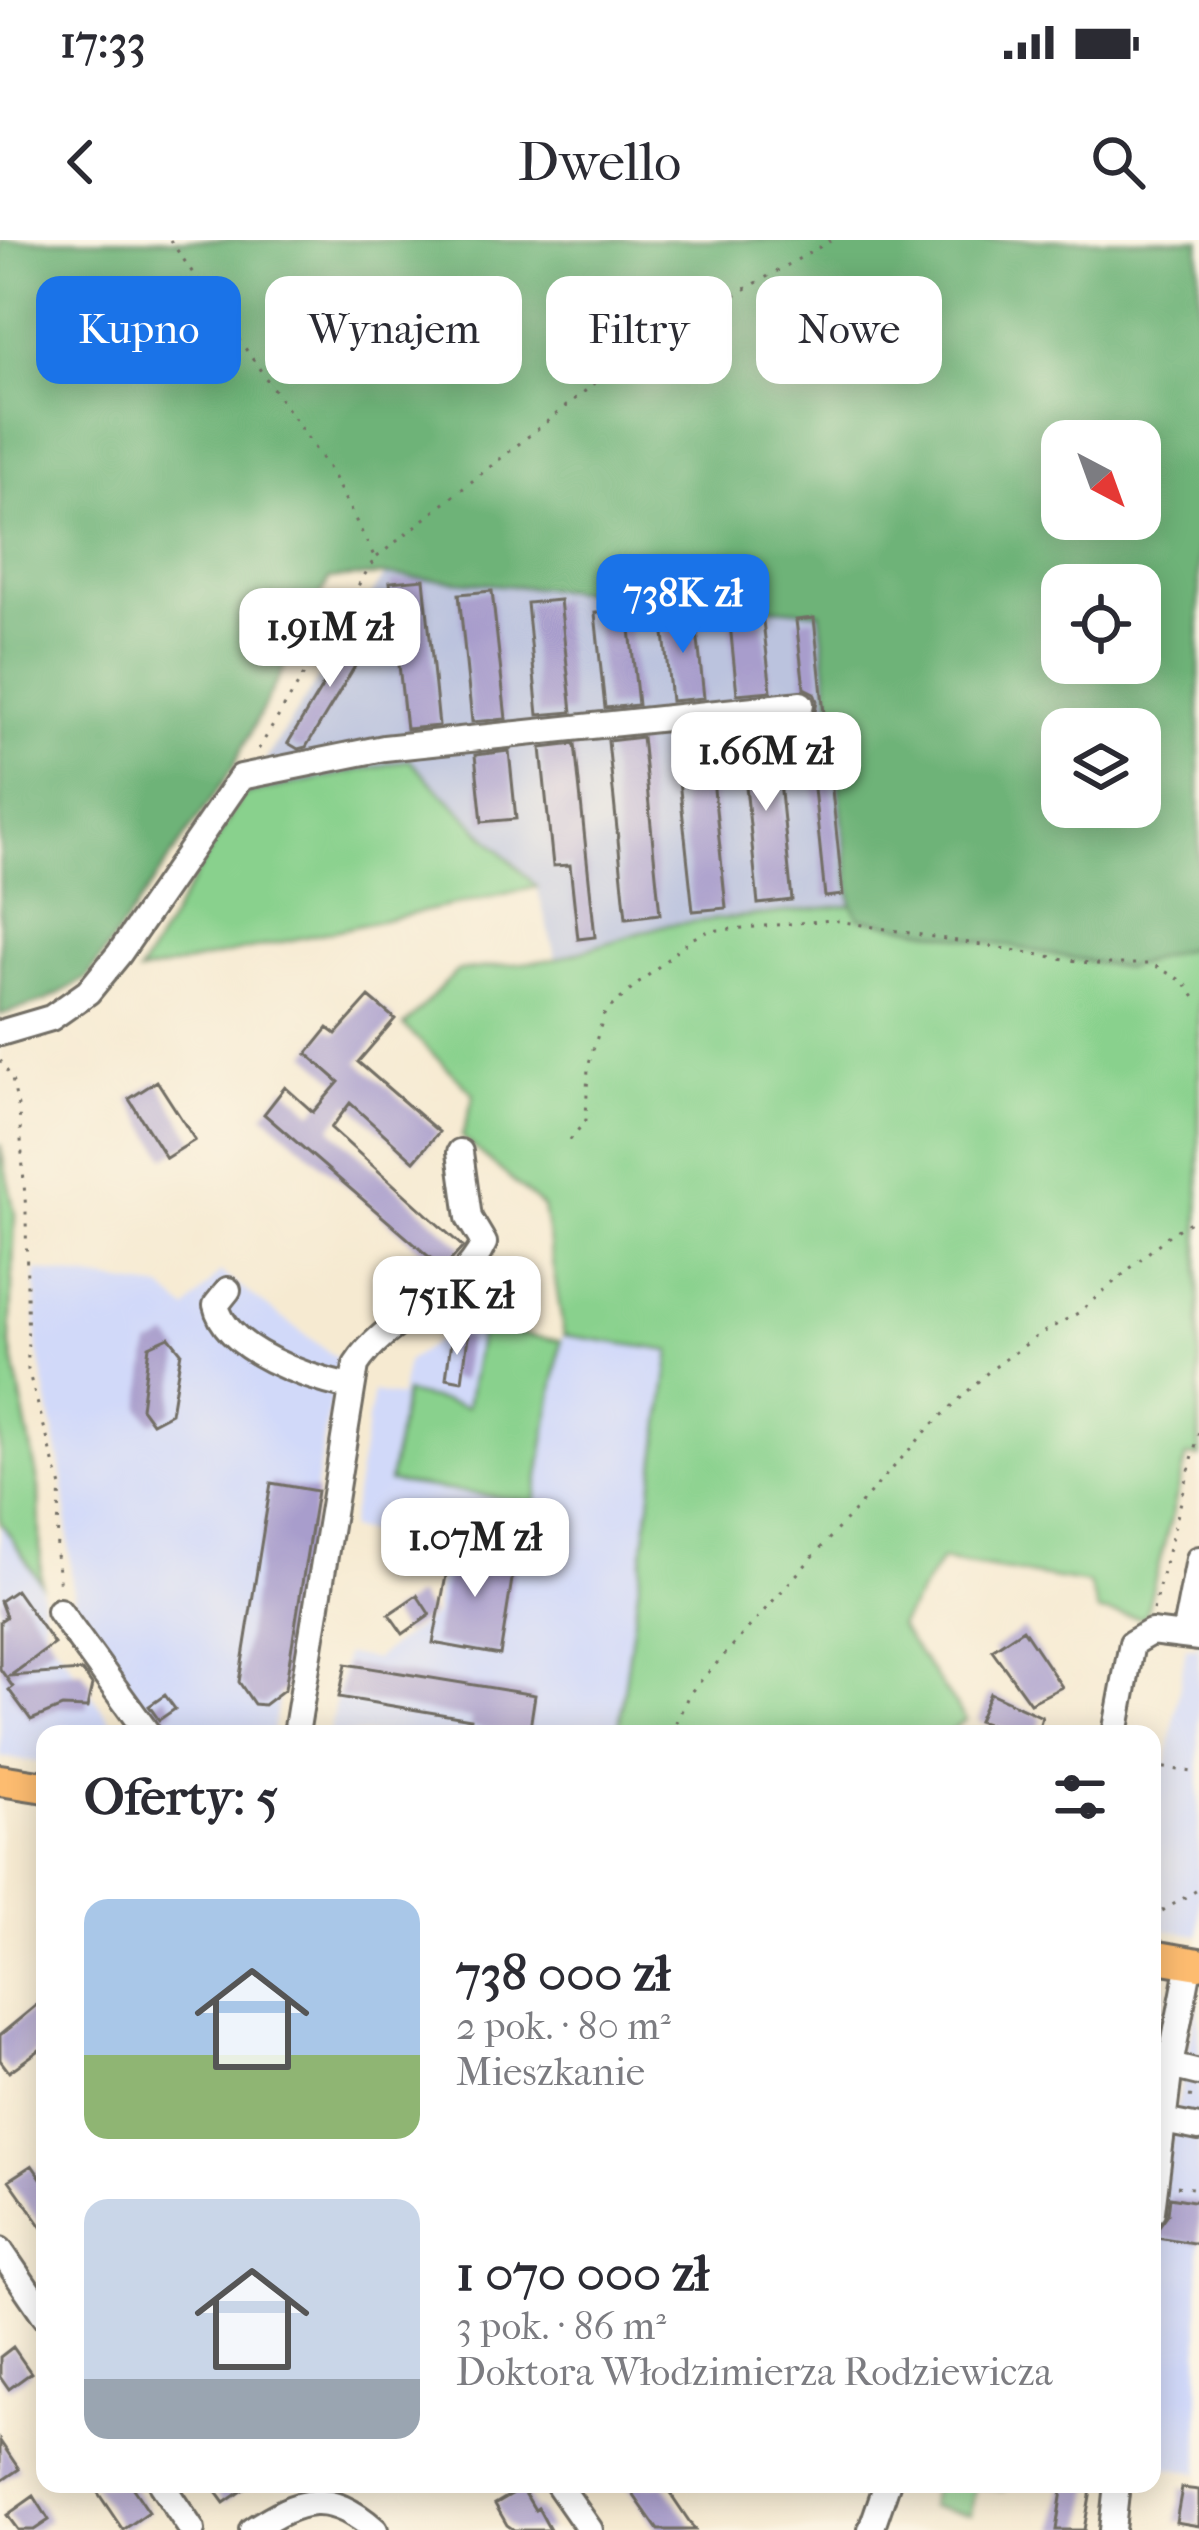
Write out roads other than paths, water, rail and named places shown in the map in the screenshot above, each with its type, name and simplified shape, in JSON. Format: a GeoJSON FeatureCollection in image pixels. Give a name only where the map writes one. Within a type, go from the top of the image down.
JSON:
{"type":"FeatureCollection","features":[{"type":"Feature","properties":{"kind":"main road"},"geometry":{"type":"LineString","coordinates":[[0,1780],[36,1786]]}},
{"type":"Feature","properties":{"kind":"main road"},"geometry":{"type":"LineString","coordinates":[[1161,1958],[1194,1963]]}},
{"type":"Feature","properties":{"kind":"street"},"geometry":{"type":"LineString","coordinates":[[0,1033],[51,1018],[88,992],[241,777],[384,748],[801,704]]}},
{"type":"Feature","properties":{"kind":"street"},"geometry":{"type":"LineString","coordinates":[[297,1725],[356,1365],[366,1351],[474,1264],[484,1243],[469,1218],[460,1152]]}},
{"type":"Feature","properties":{"kind":"street"},"geometry":{"type":"LineString","coordinates":[[228,1290],[216,1305],[218,1314],[252,1348],[297,1373],[349,1387]]}},
{"type":"Feature","properties":{"kind":"street"},"geometry":{"type":"LineString","coordinates":[[1117,1725],[1132,1643],[1151,1632],[1192,1637],[1199,1559]]}},
{"type":"Feature","properties":{"kind":"street"},"geometry":{"type":"LineString","coordinates":[[59,1611],[141,1725]]}},
{"type":"Feature","properties":{"kind":"street"},"geometry":{"type":"LineString","coordinates":[[1161,2137],[1170,2066],[1194,1963]]}},
{"type":"Feature","properties":{"kind":"street"},"geometry":{"type":"LineString","coordinates":[[1170,2066],[1199,2073]]}},
{"type":"Feature","properties":{"kind":"street"},"geometry":{"type":"LineString","coordinates":[[1163,2121],[1199,2128]]}},
{"type":"Feature","properties":{"kind":"street"},"geometry":{"type":"LineString","coordinates":[[0,2250],[36,2303]]}},
{"type":"Feature","properties":{"kind":"street"},"geometry":{"type":"LineString","coordinates":[[167,2493],[192,2530]]}},
{"type":"Feature","properties":{"kind":"street"},"geometry":{"type":"LineString","coordinates":[[564,2493],[590,2530]]}},
{"type":"Feature","properties":{"kind":"street"},"geometry":{"type":"LineString","coordinates":[[871,2530],[884,2493]]}},
{"type":"Feature","properties":{"kind":"street"},"geometry":{"type":"LineString","coordinates":[[1112,2530],[1117,2493]]}},
{"type":"Feature","properties":{"kind":"street"},"geometry":{"type":"LineString","coordinates":[[252,2530],[285,2509],[311,2502],[344,2506],[374,2530]]}}]}
